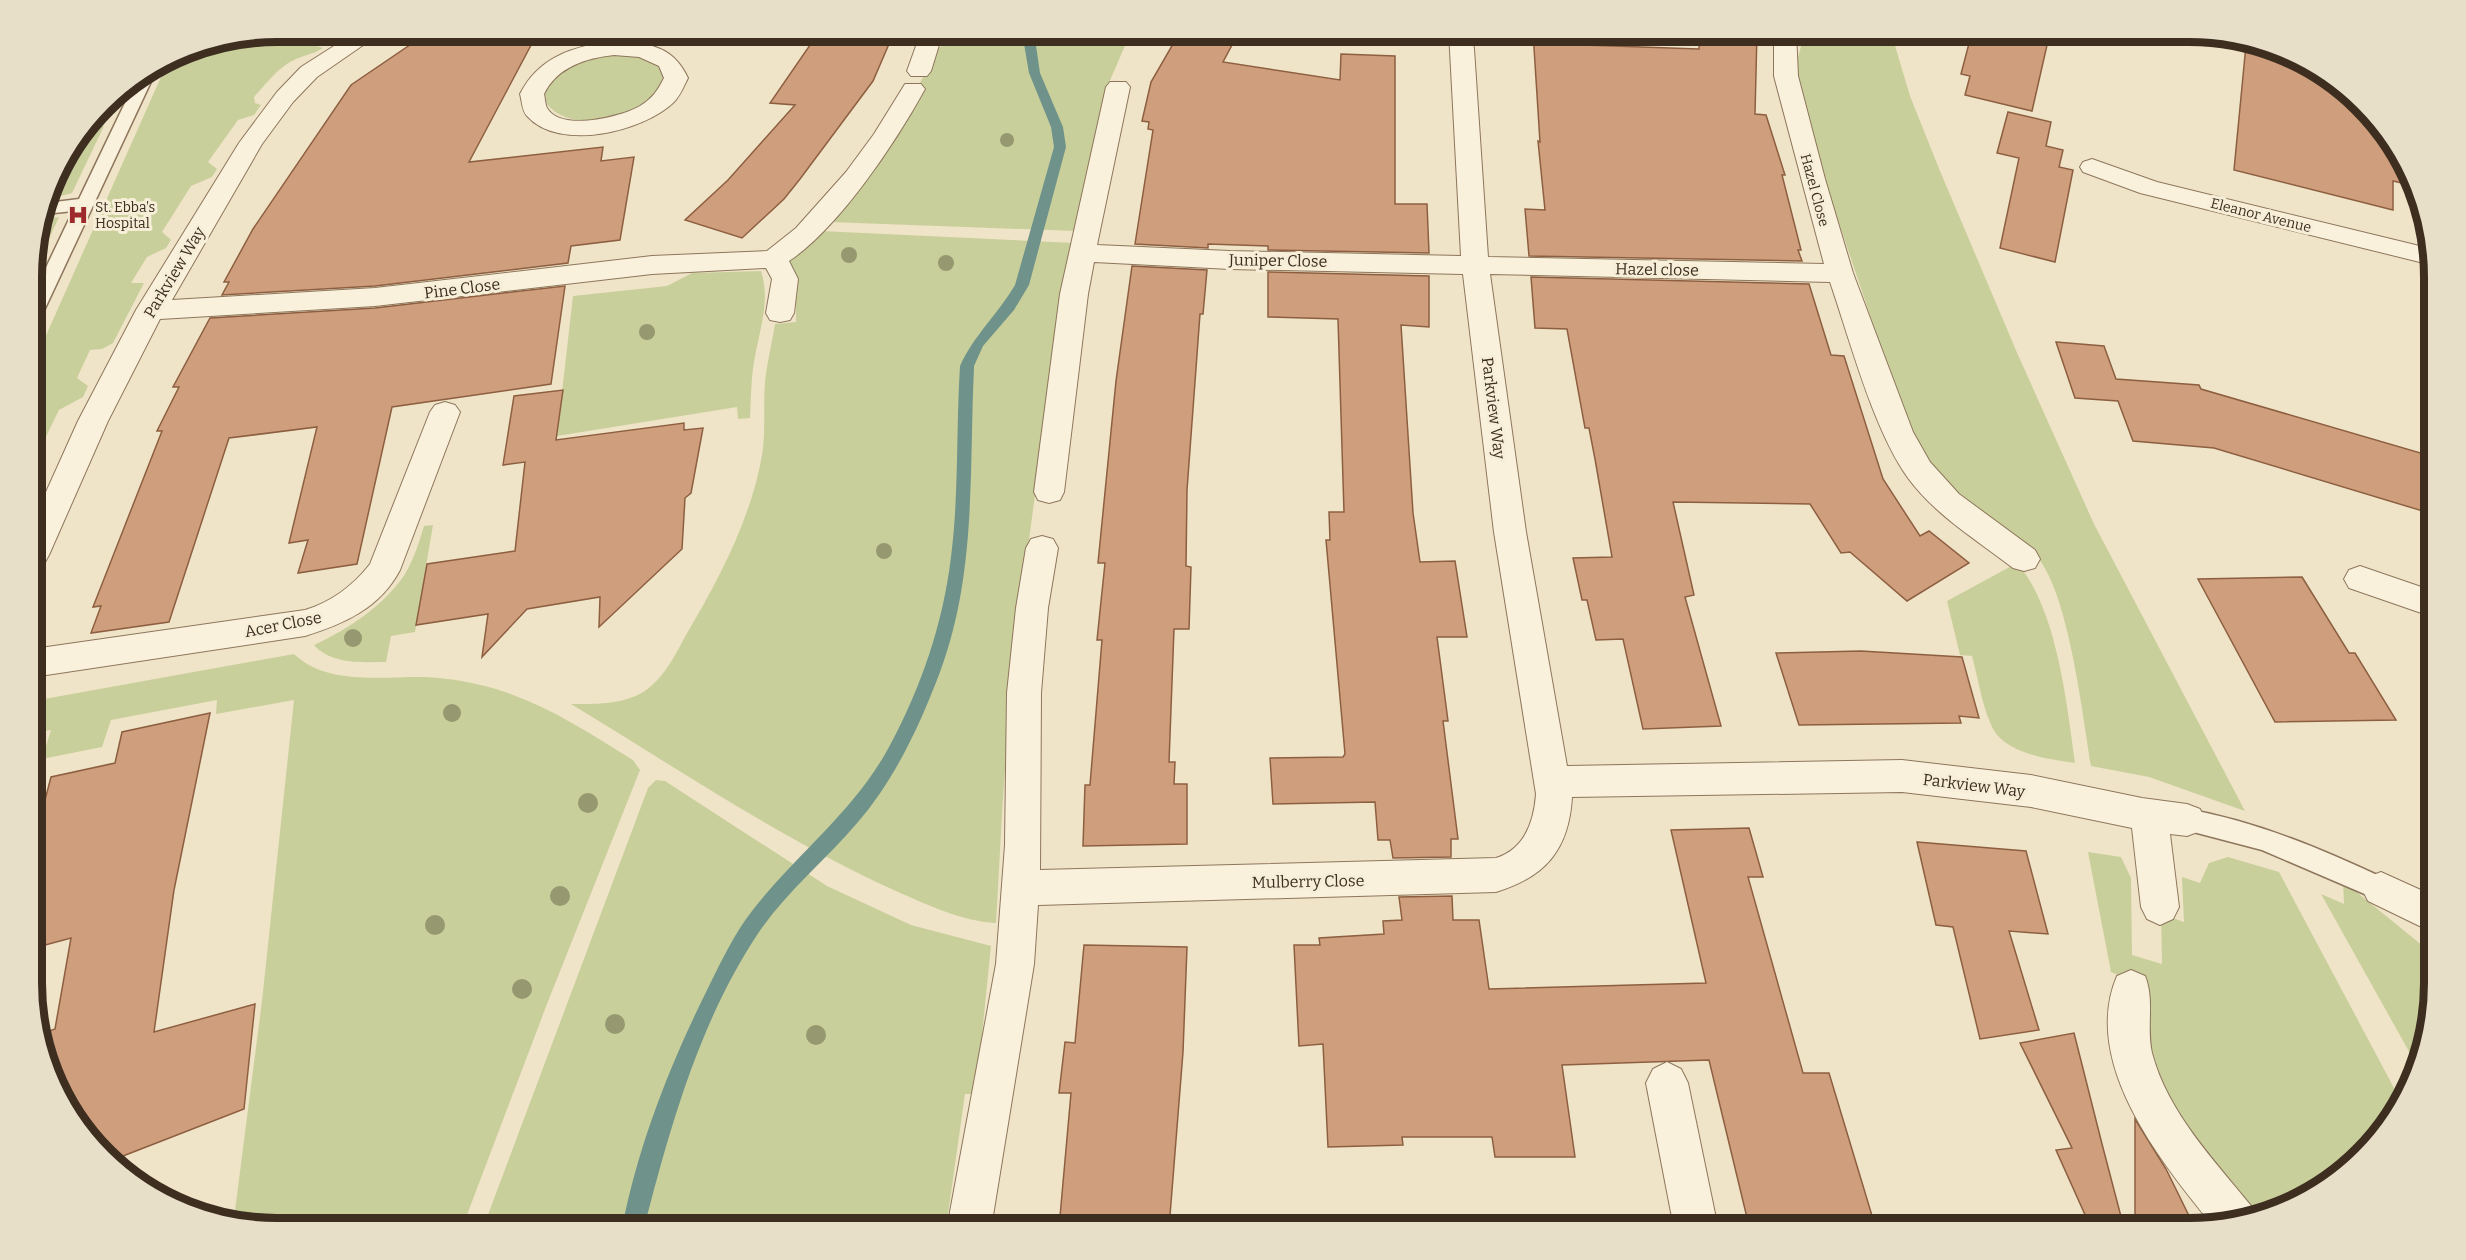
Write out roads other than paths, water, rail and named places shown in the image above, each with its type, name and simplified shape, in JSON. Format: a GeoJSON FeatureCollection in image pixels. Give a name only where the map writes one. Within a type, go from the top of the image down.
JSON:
{"type":"FeatureCollection","features":[{"type":"Feature","properties":{"kind":"street","name":"Parkview Way"},"geometry":{"type":"LineString","coordinates":[[42,535],[93,421],[150,310],[243,156],[285,97],[319,64],[355,42]]}},
{"type":"Feature","properties":{"kind":"street","name":"Pine Close"},"geometry":{"type":"LineString","coordinates":[[150,310],[384,296],[652,265],[751,262],[774,258],[802,237],[872,156],[894,124],[916,80],[929,42]]}},
{"type":"Feature","properties":{"kind":"street","name":"Parkview Way"},"geometry":{"type":"LineString","coordinates":[[1462,42],[1475,264],[1510,532],[1553,793],[1839,775],[1902,776],[2031,791],[2149,815],[2187,820]]}},
{"type":"Feature","properties":{"kind":"street","name":"Hazel Close"},"geometry":{"type":"LineString","coordinates":[[1785,42],[1786,76],[1792,106],[1840,273],[1898,432],[1919,470],[1959,512],[2024,559]]}},
{"type":"Feature","properties":{"kind":"street"},"geometry":{"type":"LineString","coordinates":[[657,44],[676,73],[669,95],[645,114],[621,123],[584,128],[549,122],[535,111],[531,100],[533,90],[551,69],[582,54],[628,48],[657,44]]}},
{"type":"Feature","properties":{"kind":"street"},"geometry":{"type":"LineString","coordinates":[[1048,492],[1071,317],[1082,253],[1118,87]]}},
{"type":"Feature","properties":{"kind":"street","name":"Eleanor Avenue"},"geometry":{"type":"LineString","coordinates":[[2092,167],[2149,188],[2423,255]]}},
{"type":"Feature","properties":{"kind":"street","name":"Juniper Close"},"geometry":{"type":"LineString","coordinates":[[1082,253],[1240,260],[1475,264]]}},
{"type":"Feature","properties":{"kind":"street"},"geometry":{"type":"LineString","coordinates":[[774,258],[784,279],[780,314]]}},
{"type":"Feature","properties":{"kind":"street","name":"Hazel close"},"geometry":{"type":"LineString","coordinates":[[1475,264],[1840,273]]}},
{"type":"Feature","properties":{"kind":"street","name":"Acer Close"},"geometry":{"type":"LineString","coordinates":[[42,662],[305,622],[343,609],[368,591],[384,570],[445,412]]}},
{"type":"Feature","properties":{"kind":"street"},"geometry":{"type":"LineString","coordinates":[[971,1218],[1015,964],[1021,888],[1025,683],[1032,608],[1042,548]]}},
{"type":"Feature","properties":{"kind":"street"},"geometry":{"type":"LineString","coordinates":[[2360,579],[2424,600]]}},
{"type":"Feature","properties":{"kind":"street","name":"Mulberry Close"},"geometry":{"type":"LineString","coordinates":[[1021,888],[1496,875],[1521,867],[1532,855],[1548,830],[1553,793]]}},
{"type":"Feature","properties":{"kind":"street"},"geometry":{"type":"LineString","coordinates":[[2149,815],[2160,907]]}},
{"type":"Feature","properties":{"kind":"street"},"geometry":{"type":"LineString","coordinates":[[2381,889],[2424,910]]}},
{"type":"Feature","properties":{"kind":"street"},"geometry":{"type":"LineString","coordinates":[[2131,989],[2129,1018],[2131,1049],[2148,1098],[2185,1156],[2231,1214]]}},
{"type":"Feature","properties":{"kind":"street"},"geometry":{"type":"LineString","coordinates":[[1667,1083],[1694,1218]]}},
{"type":"Feature","properties":{"kind":"lane"},"geometry":{"type":"LineString","coordinates":[[42,296],[141,86]]}},
{"type":"Feature","properties":{"kind":"lane"},"geometry":{"type":"LineString","coordinates":[[52,208],[85,204]]}},
{"type":"Feature","properties":{"kind":"lane","name":"Parkview Way"},"geometry":{"type":"LineString","coordinates":[[2187,820],[2227,828],[2277,845],[2381,889]]}},
{"type":"Feature","properties":{"kind":"waterway"},"geometry":{"type":"LineString","coordinates":[[636,1218],[659,1133],[681,1072],[693,1041],[731,963],[759,916],[852,816],[883,775],[915,711],[932,670],[946,628],[959,558],[962,531],[967,366],[977,344],[1009,307],[1022,285],[1060,147],[1057,127],[1035,73],[1029,42]]}},
{"type":"Feature","properties":{"kind":"place","name":"St. Ebba's Hospital"},"geometry":{"type":"Point","coordinates":[78,215]}}]}
